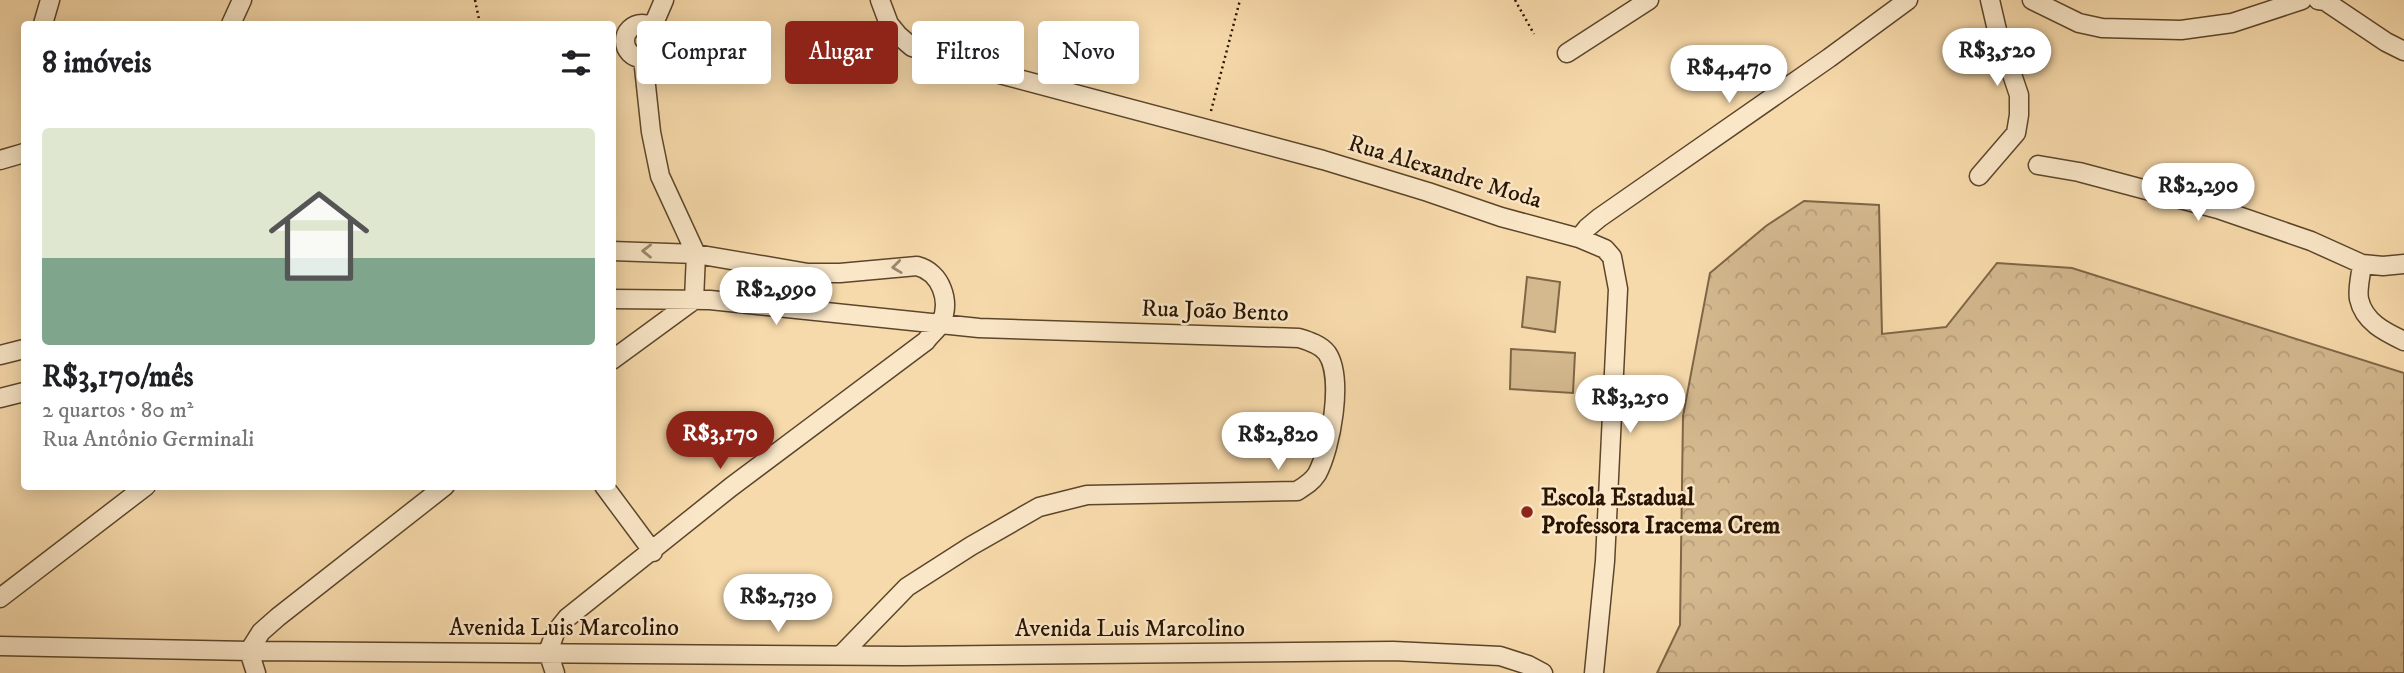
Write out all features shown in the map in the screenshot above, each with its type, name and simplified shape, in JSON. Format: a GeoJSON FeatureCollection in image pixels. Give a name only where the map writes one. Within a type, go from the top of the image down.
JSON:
{"type":"FeatureCollection","features":[{"type":"Feature","properties":{"kind":"street"},"geometry":{"type":"LineString","coordinates":[[44,21],[50,0]]}},
{"type":"Feature","properties":{"kind":"street"},"geometry":{"type":"LineString","coordinates":[[233,21],[242,0]]}},
{"type":"Feature","properties":{"kind":"street"},"geometry":{"type":"LineString","coordinates":[[655,21],[664,0]]}},
{"type":"Feature","properties":{"kind":"street","name":"Rua Alexandre Moda"},"geometry":{"type":"LineString","coordinates":[[880,0],[889,24],[912,47],[981,69],[1323,160],[1605,249],[1612,257],[1618,289],[1605,561],[1594,673]]}},
{"type":"Feature","properties":{"kind":"street"},"geometry":{"type":"LineString","coordinates":[[1567,53],[1648,0]]}},
{"type":"Feature","properties":{"kind":"street"},"geometry":{"type":"LineString","coordinates":[[1579,239],[1599,218],[1908,0]]}},
{"type":"Feature","properties":{"kind":"street"},"geometry":{"type":"LineString","coordinates":[[1979,176],[2017,133],[2020,115],[2019,95],[1990,0]]}},
{"type":"Feature","properties":{"kind":"street"},"geometry":{"type":"LineString","coordinates":[[2032,0],[2079,23],[2102,28],[2180,30],[2232,23],[2302,0]]}},
{"type":"Feature","properties":{"kind":"street"},"geometry":{"type":"LineString","coordinates":[[2318,0],[2325,1],[2404,51]]}},
{"type":"Feature","properties":{"kind":"street"},"geometry":{"type":"LineString","coordinates":[[637,26],[626,35],[619,47],[637,56]]}},
{"type":"Feature","properties":{"kind":"street"},"geometry":{"type":"LineString","coordinates":[[616,357],[694,300],[696,254],[660,176],[651,132],[646,84]]}},
{"type":"Feature","properties":{"kind":"street"},"geometry":{"type":"LineString","coordinates":[[0,160],[21,154]]}},
{"type":"Feature","properties":{"kind":"street"},"geometry":{"type":"LineString","coordinates":[[2038,165],[2079,172],[2218,209],[2311,241],[2362,264],[2404,264]]}},
{"type":"Feature","properties":{"kind":"street"},"geometry":{"type":"LineString","coordinates":[[555,673],[548,652],[555,633],[567,618],[732,487],[926,341],[940,324],[944,310],[944,297],[936,277],[928,269],[909,266],[840,273],[808,272],[696,254],[616,251]]}},
{"type":"Feature","properties":{"kind":"street"},"geometry":{"type":"LineString","coordinates":[[2362,264],[2358,298],[2365,314],[2381,330],[2404,341]]}},
{"type":"Feature","properties":{"kind":"street","name":"Rua João Bento"},"geometry":{"type":"LineString","coordinates":[[616,299],[710,300],[979,328],[1299,338],[1325,350],[1334,365],[1335,391],[1329,442],[1317,475],[1310,484],[1297,491],[1087,495],[1039,507],[907,587],[842,654]]}},
{"type":"Feature","properties":{"kind":"street"},"geometry":{"type":"LineString","coordinates":[[0,355],[21,350]]}},
{"type":"Feature","properties":{"kind":"street"},"geometry":{"type":"LineString","coordinates":[[0,398],[21,393]]}},
{"type":"Feature","properties":{"kind":"street"},"geometry":{"type":"LineString","coordinates":[[0,598],[141,490]]}},
{"type":"Feature","properties":{"kind":"street"},"geometry":{"type":"LineString","coordinates":[[256,673],[249,651],[261,632],[440,490]]}},
{"type":"Feature","properties":{"kind":"street"},"geometry":{"type":"LineString","coordinates":[[607,490],[653,552]]}},
{"type":"Feature","properties":{"kind":"street","name":"Avenida Luis Marcolino"},"geometry":{"type":"LineString","coordinates":[[0,646],[249,651],[842,654],[973,664],[1393,651],[1500,656],[1543,673]]}},
{"type":"Feature","properties":{"kind":"path"},"geometry":{"type":"LineString","coordinates":[[475,0],[479,21]]}},
{"type":"Feature","properties":{"kind":"path"},"geometry":{"type":"LineString","coordinates":[[1206,128],[1240,0]]}},
{"type":"Feature","properties":{"kind":"path"},"geometry":{"type":"LineString","coordinates":[[1515,0],[1534,34]]}},
{"type":"Feature","properties":{"kind":"green space"},"geometry":{"type":"Polygon","coordinates":[[[1804,201],[1879,205],[1882,334],[1946,327],[1997,263],[2072,268],[2404,373],[2404,673],[1657,673],[1680,625],[1683,416],[1710,273],[1766,226],[1804,201]]]}},
{"type":"Feature","properties":{"kind":"green space"},"geometry":{"type":"Polygon","coordinates":[[[1527,277],[1560,282],[1555,332],[1522,327],[1527,277]]]}},
{"type":"Feature","properties":{"kind":"green space"},"geometry":{"type":"Polygon","coordinates":[[[1511,349],[1575,353],[1573,393],[1510,389],[1511,349]]]}},
{"type":"Feature","properties":{"kind":"place","name":"Escola Estadual Professora Iracema Crem"},"geometry":{"type":"Point","coordinates":[1527,512]}}]}
